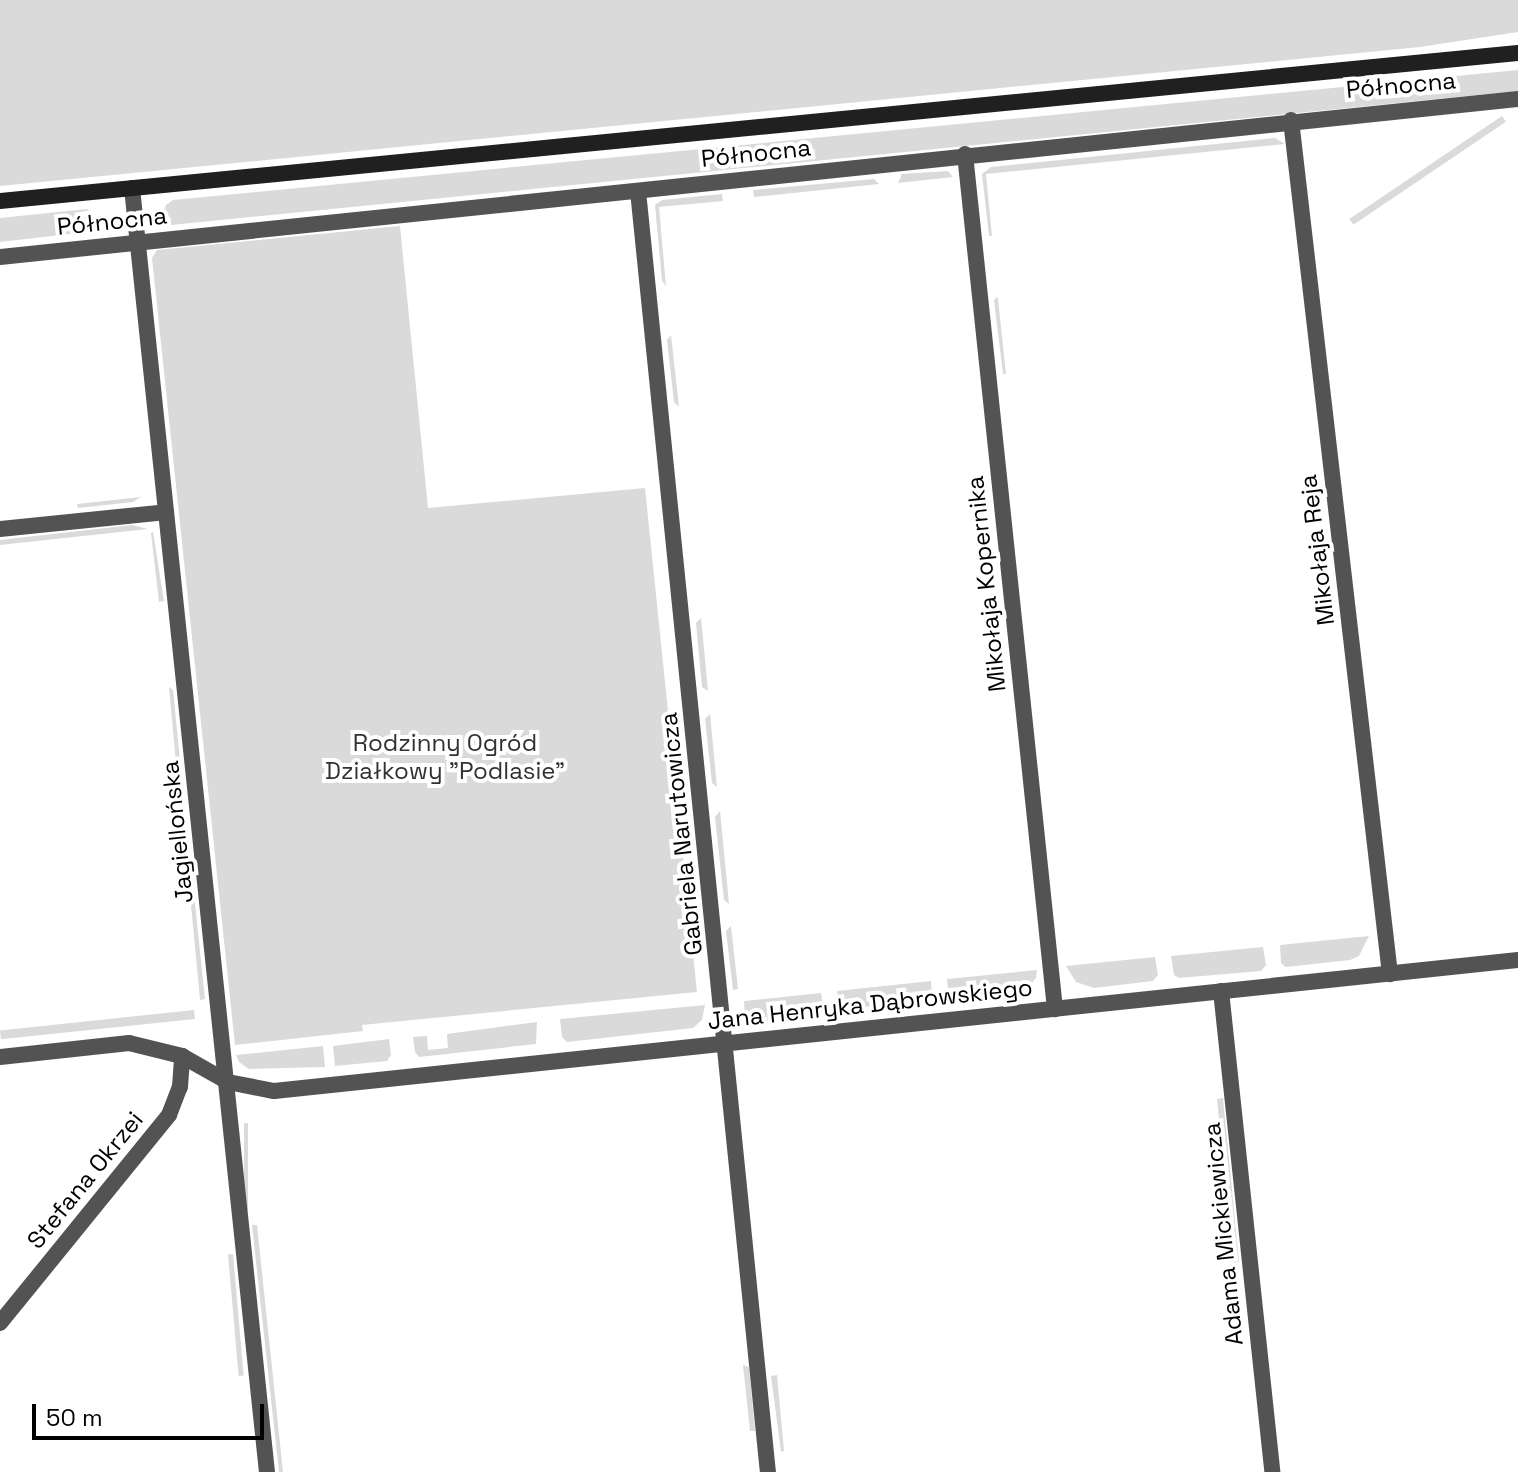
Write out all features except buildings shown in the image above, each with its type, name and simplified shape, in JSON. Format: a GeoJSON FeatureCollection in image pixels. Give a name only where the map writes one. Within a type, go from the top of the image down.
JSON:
{"type":"FeatureCollection","features":[{"type":"Feature","properties":{"kind":"main road","name":"Północna"},"geometry":{"type":"LineString","coordinates":[[0,201],[1518,53]]}},
{"type":"Feature","properties":{"kind":"street","name":"Północna"},"geometry":{"type":"LineString","coordinates":[[0,257],[1291,120],[1518,99]]}},
{"type":"Feature","properties":{"kind":"street","name":"Mikołaja Reja"},"geometry":{"type":"LineString","coordinates":[[1291,120],[1390,974]]}},
{"type":"Feature","properties":{"kind":"street","name":"Mikołaja Kopernika"},"geometry":{"type":"LineString","coordinates":[[965,154],[1055,1009]]}},
{"type":"Feature","properties":{"kind":"street","name":"Jagiellońska"},"geometry":{"type":"LineString","coordinates":[[132,188],[267,1472]]}},
{"type":"Feature","properties":{"kind":"street","name":"Gabriela Narutowicza"},"geometry":{"type":"LineString","coordinates":[[638,191],[727,1043],[768,1472]]}},
{"type":"Feature","properties":{"kind":"street"},"geometry":{"type":"LineString","coordinates":[[0,529],[166,512]]}},
{"type":"Feature","properties":{"kind":"street","name":"Jana Henryka Dąbrowskiego"},"geometry":{"type":"LineString","coordinates":[[0,1057],[129,1043],[182,1056],[228,1082],[274,1091],[1518,960]]}},
{"type":"Feature","properties":{"kind":"street","name":"Adama Mickiewicza"},"geometry":{"type":"LineString","coordinates":[[1221,991],[1272,1472]]}},
{"type":"Feature","properties":{"kind":"street","name":"Stefana Okrzei"},"geometry":{"type":"LineString","coordinates":[[0,1323],[169,1115],[180,1087],[182,1056]]}},
{"type":"Feature","properties":{"kind":"green space"},"geometry":{"type":"Polygon","coordinates":[[[0,0],[1518,0],[1518,32],[1420,47],[0,186],[0,0]]]}},
{"type":"Feature","properties":{"kind":"green space"},"geometry":{"type":"Polygon","coordinates":[[[1518,70],[1518,91],[171,225],[162,216],[166,205],[173,200],[1518,70]]]}},
{"type":"Feature","properties":{"kind":"green space"},"geometry":{"type":"Polygon","coordinates":[[[1502,116],[1506,122],[1353,225],[1349,219],[1502,116]]]}},
{"type":"Feature","properties":{"kind":"green space"},"geometry":{"type":"Polygon","coordinates":[[[1275,138],[1285,144],[986,174],[992,236],[989,236],[982,174],[991,167],[1275,138]]]}},
{"type":"Feature","properties":{"kind":"green space"},"geometry":{"type":"Polygon","coordinates":[[[948,171],[953,177],[898,183],[902,174],[948,171]]]}},
{"type":"Feature","properties":{"kind":"green space"},"geometry":{"type":"Polygon","coordinates":[[[874,179],[879,184],[754,197],[753,190],[874,179]]]}},
{"type":"Feature","properties":{"kind":"green space"},"geometry":{"type":"Polygon","coordinates":[[[722,194],[723,201],[659,207],[666,286],[662,281],[655,205],[662,200],[722,194]]]}},
{"type":"Feature","properties":{"kind":"green space"},"geometry":{"type":"Polygon","coordinates":[[[87,209],[98,218],[95,231],[0,242],[0,218],[87,209]]]}},
{"type":"Feature","properties":{"kind":"green space","name":"Rodzinny Ogród Działkowy \"Podlasie\""},"geometry":{"type":"Polygon","coordinates":[[[400,226],[428,508],[645,488],[697,992],[362,1025],[363,1031],[235,1045],[152,258],[157,250],[400,226]]]}},
{"type":"Feature","properties":{"kind":"green space"},"geometry":{"type":"Polygon","coordinates":[[[997,297],[1006,374],[1003,374],[994,300],[997,297]]]}},
{"type":"Feature","properties":{"kind":"green space"},"geometry":{"type":"Polygon","coordinates":[[[671,335],[679,407],[674,402],[667,340],[671,335]]]}},
{"type":"Feature","properties":{"kind":"green space"},"geometry":{"type":"Polygon","coordinates":[[[141,497],[133,502],[78,508],[77,504],[141,497]]]}},
{"type":"Feature","properties":{"kind":"green space"},"geometry":{"type":"Polygon","coordinates":[[[132,525],[148,529],[0,545],[0,540],[132,525]]]}},
{"type":"Feature","properties":{"kind":"green space"},"geometry":{"type":"Polygon","coordinates":[[[151,533],[164,601],[159,602],[151,533]]]}},
{"type":"Feature","properties":{"kind":"green space"},"geometry":{"type":"Polygon","coordinates":[[[701,618],[708,691],[702,687],[696,623],[701,618]]]}},
{"type":"Feature","properties":{"kind":"green space"},"geometry":{"type":"Polygon","coordinates":[[[169,687],[173,690],[183,791],[179,795],[169,687]]]}},
{"type":"Feature","properties":{"kind":"green space"},"geometry":{"type":"Polygon","coordinates":[[[710,714],[717,787],[712,783],[705,719],[710,714]]]}},
{"type":"Feature","properties":{"kind":"green space"},"geometry":{"type":"Polygon","coordinates":[[[720,811],[729,904],[724,900],[715,817],[720,811]]]}},
{"type":"Feature","properties":{"kind":"green space"},"geometry":{"type":"Polygon","coordinates":[[[188,873],[192,875],[205,999],[200,1000],[188,873]]]}},
{"type":"Feature","properties":{"kind":"green space"},"geometry":{"type":"Polygon","coordinates":[[[731,926],[738,989],[733,990],[726,931],[731,926]]]}},
{"type":"Feature","properties":{"kind":"green space"},"geometry":{"type":"Polygon","coordinates":[[[1369,936],[1359,956],[1350,960],[1286,967],[1281,963],[1280,945],[1369,936]]]}},
{"type":"Feature","properties":{"kind":"green space"},"geometry":{"type":"Polygon","coordinates":[[[1263,947],[1266,965],[1261,971],[1179,978],[1174,975],[1171,956],[1263,947]]]}},
{"type":"Feature","properties":{"kind":"green space"},"geometry":{"type":"Polygon","coordinates":[[[1155,957],[1158,975],[1153,981],[1094,988],[1076,982],[1066,966],[1155,957]]]}},
{"type":"Feature","properties":{"kind":"green space"},"geometry":{"type":"Polygon","coordinates":[[[1037,970],[1036,978],[1023,993],[954,1001],[949,997],[947,979],[1037,970]]]}},
{"type":"Feature","properties":{"kind":"green space"},"geometry":{"type":"Polygon","coordinates":[[[931,981],[932,999],[926,1004],[844,1013],[839,1008],[837,991],[931,981]]]}},
{"type":"Feature","properties":{"kind":"green space"},"geometry":{"type":"Polygon","coordinates":[[[821,993],[824,1010],[819,1015],[757,1022],[745,1018],[744,1001],[821,993]]]}},
{"type":"Feature","properties":{"kind":"green space"},"geometry":{"type":"Polygon","coordinates":[[[705,1005],[702,1020],[693,1028],[567,1042],[562,1037],[560,1019],[705,1005]]]}},
{"type":"Feature","properties":{"kind":"green space"},"geometry":{"type":"Polygon","coordinates":[[[194,1010],[195,1019],[1,1039],[0,1030],[194,1010]]]}},
{"type":"Feature","properties":{"kind":"green space"},"geometry":{"type":"Polygon","coordinates":[[[537,1022],[536,1044],[419,1057],[415,1052],[413,1037],[427,1036],[428,1050],[448,1048],[447,1034],[537,1022]]]}},
{"type":"Feature","properties":{"kind":"green space"},"geometry":{"type":"Polygon","coordinates":[[[389,1039],[391,1055],[387,1061],[335,1066],[333,1046],[389,1039]]]}},
{"type":"Feature","properties":{"kind":"green space"},"geometry":{"type":"Polygon","coordinates":[[[323,1046],[325,1067],[249,1069],[239,1062],[236,1055],[323,1046]]]}},
{"type":"Feature","properties":{"kind":"green space"},"geometry":{"type":"Polygon","coordinates":[[[1223,1098],[1239,1262],[1234,1264],[1217,1099],[1223,1098]]]}},
{"type":"Feature","properties":{"kind":"green space"},"geometry":{"type":"Polygon","coordinates":[[[244,1123],[248,1123],[248,1210],[244,1210],[244,1123]]]}},
{"type":"Feature","properties":{"kind":"green space"},"geometry":{"type":"Polygon","coordinates":[[[252,1225],[257,1225],[283,1472],[279,1472],[252,1225]]]}},
{"type":"Feature","properties":{"kind":"green space"},"geometry":{"type":"Polygon","coordinates":[[[228,1254],[233,1254],[244,1376],[239,1376],[228,1254]]]}},
{"type":"Feature","properties":{"kind":"green space"},"geometry":{"type":"Polygon","coordinates":[[[743,1365],[749,1367],[755,1431],[750,1431],[743,1365]]]}},
{"type":"Feature","properties":{"kind":"green space"},"geometry":{"type":"Polygon","coordinates":[[[777,1375],[784,1451],[781,1452],[771,1376],[777,1375]]]}}]}
